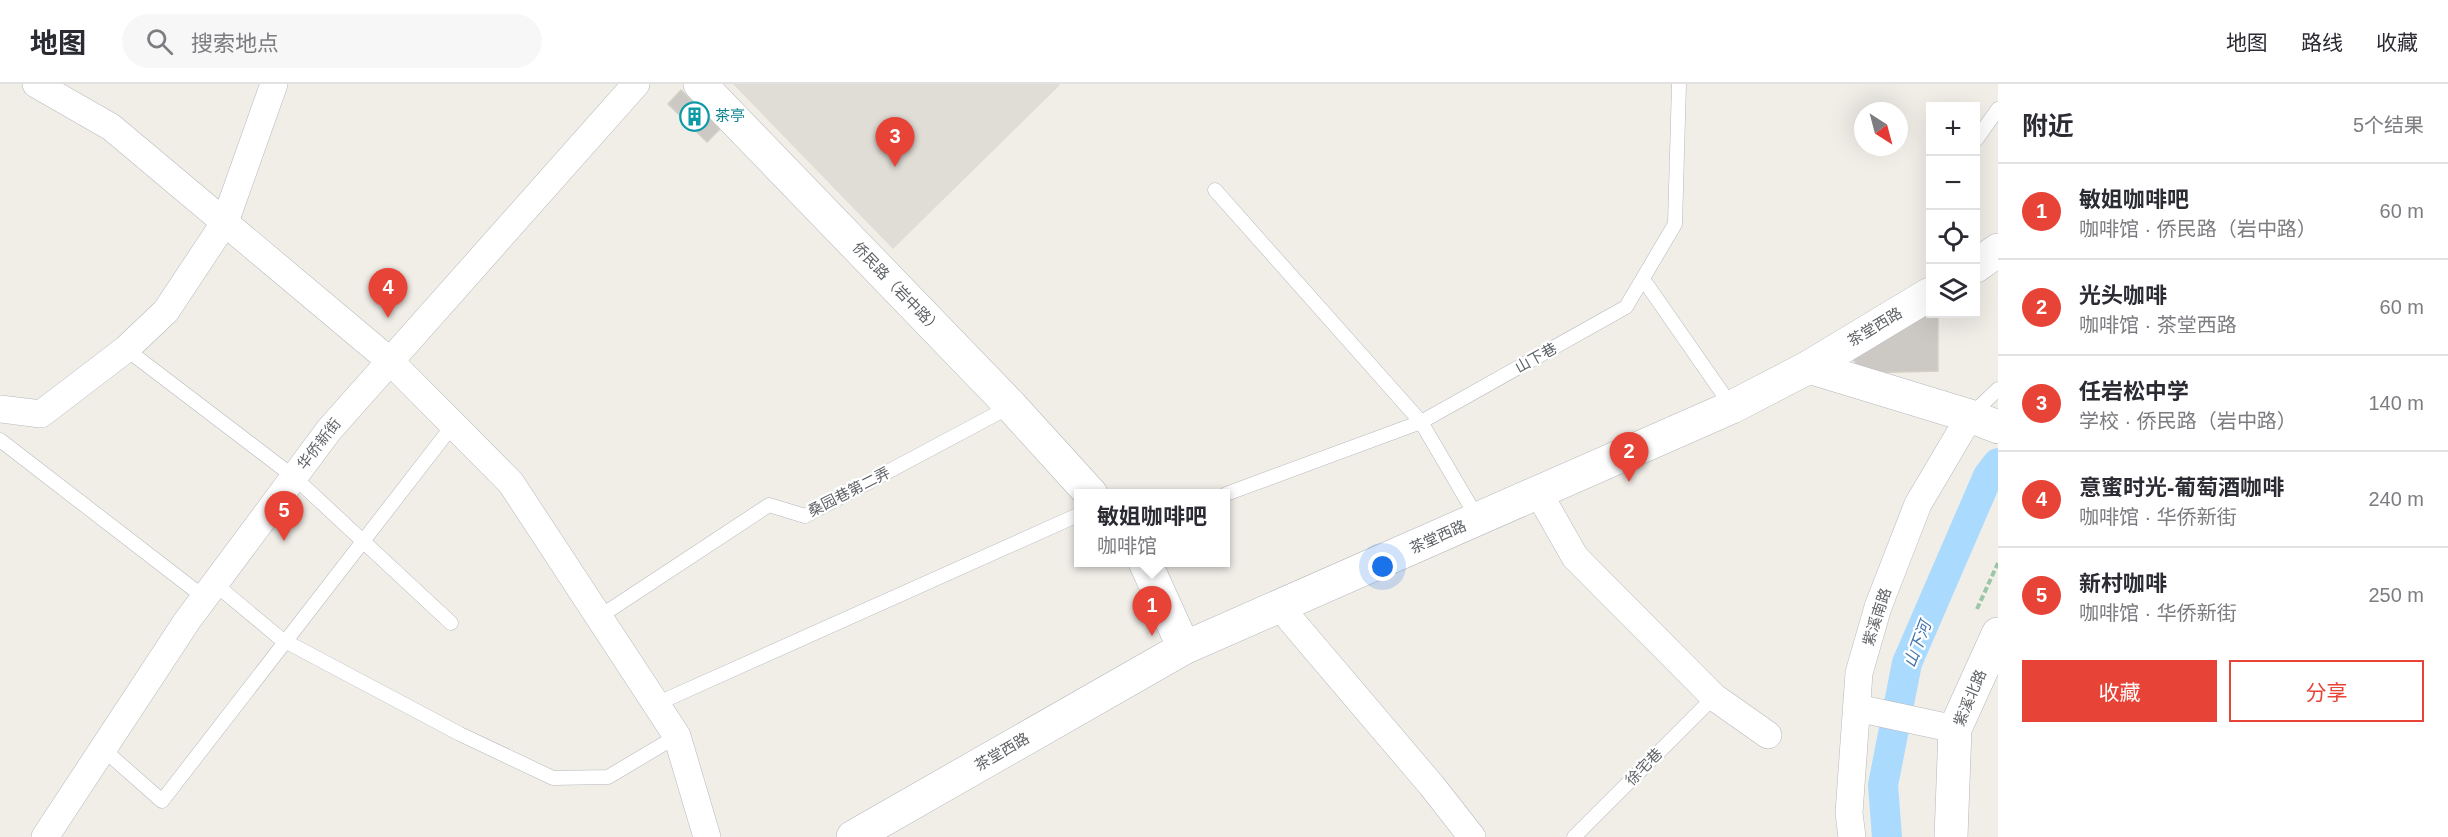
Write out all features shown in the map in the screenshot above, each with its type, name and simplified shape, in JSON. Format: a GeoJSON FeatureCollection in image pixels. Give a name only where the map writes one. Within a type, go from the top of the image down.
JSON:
{"type":"FeatureCollection","features":[{"type":"Feature","properties":{"kind":"street"},"geometry":{"type":"LineString","coordinates":[[36,84],[111,128],[225,222],[390,361],[511,483],[677,736],[707,837]]}},
{"type":"Feature","properties":{"kind":"street"},"geometry":{"type":"LineString","coordinates":[[0,409],[40,414],[126,349],[166,311],[225,222],[274,84]]}},
{"type":"Feature","properties":{"kind":"street","name":"华侨新街"},"geometry":{"type":"LineString","coordinates":[[45,837],[210,591],[329,430],[636,84]]}},
{"type":"Feature","properties":{"kind":"street","name":"侨民路（岩中路）"},"geometry":{"type":"LineString","coordinates":[[700,84],[1011,406],[1086,489]]}},
{"type":"Feature","properties":{"kind":"street"},"geometry":{"type":"LineString","coordinates":[[1979,264],[1998,250]]}},
{"type":"Feature","properties":{"kind":"street","name":"茶堂西路"},"geometry":{"type":"LineString","coordinates":[[853,837],[886,828],[1184,648],[1732,407],[1809,367],[1926,296]]}},
{"type":"Feature","properties":{"kind":"street"},"geometry":{"type":"LineString","coordinates":[[1809,367],[1980,420]]}},
{"type":"Feature","properties":{"kind":"street","name":"紫溪南路"},"geometry":{"type":"LineString","coordinates":[[1852,837],[1849,813],[1859,673],[1878,607],[1918,504],[1980,420]]}},
{"type":"Feature","properties":{"kind":"street"},"geometry":{"type":"LineString","coordinates":[[1538,492],[1575,557],[1714,696],[1768,735]]}},
{"type":"Feature","properties":{"kind":"street"},"geometry":{"type":"LineString","coordinates":[[1147,567],[1184,648]]}},
{"type":"Feature","properties":{"kind":"street"},"geometry":{"type":"LineString","coordinates":[[1280,606],[1432,786],[1472,837]]}},
{"type":"Feature","properties":{"kind":"street","name":"紫溪北路"},"geometry":{"type":"LineString","coordinates":[[1951,837],[1955,729],[1997,637]]}},
{"type":"Feature","properties":{"kind":"street"},"geometry":{"type":"LineString","coordinates":[[1857,708],[1955,729]]}},
{"type":"Feature","properties":{"kind":"lane","name":"山下巷"},"geometry":{"type":"LineString","coordinates":[[1230,493],[1421,422],[1626,307],[1675,224],[1679,84]]}},
{"type":"Feature","properties":{"kind":"lane"},"geometry":{"type":"LineString","coordinates":[[1980,134],[1998,109]]}},
{"type":"Feature","properties":{"kind":"lane"},"geometry":{"type":"LineString","coordinates":[[1215,190],[1421,422],[1478,519]]}},
{"type":"Feature","properties":{"kind":"lane"},"geometry":{"type":"LineString","coordinates":[[1642,279],[1732,407]]}},
{"type":"Feature","properties":{"kind":"lane"},"geometry":{"type":"LineString","coordinates":[[126,349],[294,477],[451,622]]}},
{"type":"Feature","properties":{"kind":"lane"},"geometry":{"type":"LineString","coordinates":[[1980,420],[1998,389]]}},
{"type":"Feature","properties":{"kind":"lane","name":"桑园巷第二弄"},"geometry":{"type":"LineString","coordinates":[[599,618],[769,505],[805,516],[1011,406]]}},
{"type":"Feature","properties":{"kind":"lane"},"geometry":{"type":"LineString","coordinates":[[103,749],[162,801],[453,424]]}},
{"type":"Feature","properties":{"kind":"lane"},"geometry":{"type":"LineString","coordinates":[[0,440],[210,591],[285,641],[460,734],[553,778],[608,777],[677,736]]}},
{"type":"Feature","properties":{"kind":"lane"},"geometry":{"type":"LineString","coordinates":[[656,704],[1074,517]]}},
{"type":"Feature","properties":{"kind":"lane","name":"徐宅巷"},"geometry":{"type":"LineString","coordinates":[[1574,837],[1714,696]]}},
{"type":"Feature","properties":{"kind":"shaded area"},"geometry":{"type":"Polygon","coordinates":[[[733,84],[1059,84],[1060,85],[893,249],[733,84]]]}},
{"type":"Feature","properties":{"kind":"building","name":"茶亭"},"geometry":{"type":"Polygon","coordinates":[[[681,90],[720,129],[707,142],[668,104],[681,90]]]}},
{"type":"Feature","properties":{"kind":"building"},"geometry":{"type":"Polygon","coordinates":[[[1926,312],[1926,318],[1938,318],[1938,371],[1863,373],[1852,358],[1926,312]]]}},
{"type":"Feature","properties":{"kind":"waterway","name":"山下河"},"geometry":{"type":"LineString","coordinates":[[1887,837],[1883,785],[1907,663],[1988,476],[1998,463]]}},
{"type":"Feature","properties":{"kind":"place","name":"茶亭"},"geometry":{"type":"Point","coordinates":[694,116]}},
{"type":"Feature","properties":{"kind":"place","name":"任岩松中学"},"geometry":{"type":"Point","coordinates":[895,167]}},
{"type":"Feature","properties":{"kind":"place","name":"意蜜时光-葡萄酒咖啡"},"geometry":{"type":"Point","coordinates":[388,318]}},
{"type":"Feature","properties":{"kind":"place","name":"光头咖啡"},"geometry":{"type":"Point","coordinates":[1629,482]}},
{"type":"Feature","properties":{"kind":"place","name":"新村咖啡"},"geometry":{"type":"Point","coordinates":[284,541]}},
{"type":"Feature","properties":{"kind":"place","name":"敏姐咖啡吧"},"geometry":{"type":"Point","coordinates":[1152,636]}}]}
